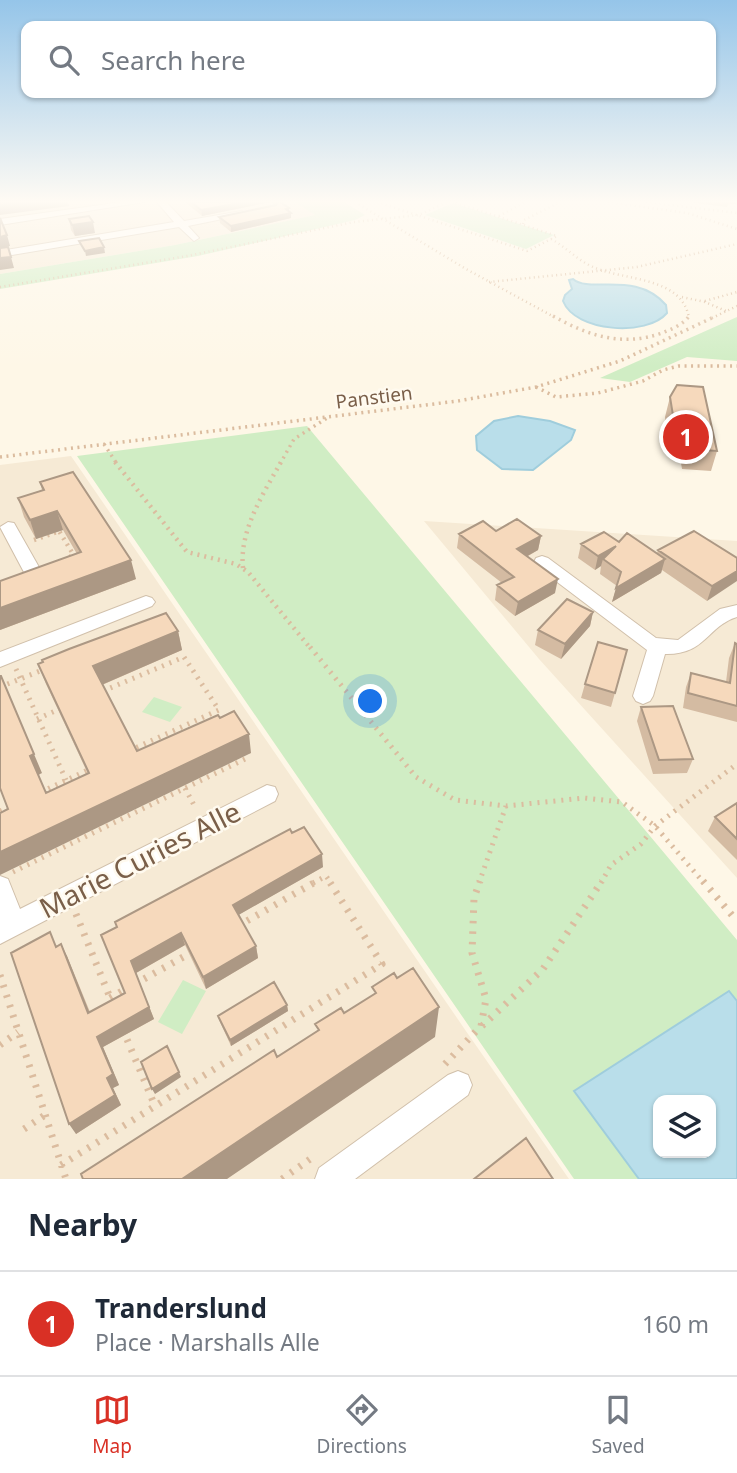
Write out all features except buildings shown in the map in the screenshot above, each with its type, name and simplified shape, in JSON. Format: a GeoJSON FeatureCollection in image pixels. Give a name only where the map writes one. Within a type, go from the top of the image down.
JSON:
{"type":"FeatureCollection","features":[{"type":"Feature","properties":{"kind":"street"},"geometry":{"type":"LineString","coordinates":[[8,527],[18,545],[29,579],[60,568]]}},
{"type":"Feature","properties":{"kind":"street"},"geometry":{"type":"LineString","coordinates":[[542,562],[650,643],[658,646],[690,644],[706,633],[714,620],[737,611]]}},
{"type":"Feature","properties":{"kind":"street"},"geometry":{"type":"LineString","coordinates":[[5,658],[146,602]]}},
{"type":"Feature","properties":{"kind":"street"},"geometry":{"type":"LineString","coordinates":[[643,696],[658,646]]}},
{"type":"Feature","properties":{"kind":"street","name":"Marie Curies Alle"},"geometry":{"type":"LineString","coordinates":[[4,881],[7,928],[267,794]]}},
{"type":"Feature","properties":{"kind":"street"},"geometry":{"type":"LineString","coordinates":[[330,1179],[451,1075]]}},
{"type":"Feature","properties":{"kind":"path"},"geometry":{"type":"LineString","coordinates":[[446,257],[575,328],[617,340],[664,332],[684,323],[689,318],[690,311],[682,297]]}},
{"type":"Feature","properties":{"kind":"path"},"geometry":{"type":"LineString","coordinates":[[580,257],[605,271],[646,281],[682,297],[727,311]]}},
{"type":"Feature","properties":{"kind":"path"},"geometry":{"type":"LineString","coordinates":[[488,282],[605,271],[673,257]]}},
{"type":"Feature","properties":{"kind":"path"},"geometry":{"type":"LineString","coordinates":[[705,302],[737,292]]}},
{"type":"Feature","properties":{"kind":"path","name":"Panstien"},"geometry":{"type":"LineString","coordinates":[[0,457],[458,401],[536,387],[620,361],[737,306]]}},
{"type":"Feature","properties":{"kind":"path"},"geometry":{"type":"LineString","coordinates":[[536,387],[556,397],[598,393],[643,381],[663,370],[679,366],[737,366]]}},
{"type":"Feature","properties":{"kind":"path"},"geometry":{"type":"LineString","coordinates":[[243,569],[240,559],[245,540],[287,451],[300,435],[330,416]]}},
{"type":"Feature","properties":{"kind":"path"},"geometry":{"type":"LineString","coordinates":[[104,444],[108,454],[187,552],[236,564],[243,569],[416,777],[455,800],[506,806],[584,798],[622,802],[654,826],[737,921]]}},
{"type":"Feature","properties":{"kind":"path"},"geometry":{"type":"LineString","coordinates":[[54,522],[73,554],[60,568]]}},
{"type":"Feature","properties":{"kind":"path"},"geometry":{"type":"LineString","coordinates":[[18,545],[60,531]]}},
{"type":"Feature","properties":{"kind":"path"},"geometry":{"type":"LineString","coordinates":[[99,693],[184,657],[219,710],[124,753]]}},
{"type":"Feature","properties":{"kind":"path"},"geometry":{"type":"LineString","coordinates":[[5,658],[20,679],[66,780]]}},
{"type":"Feature","properties":{"kind":"path"},"geometry":{"type":"LineString","coordinates":[[0,687],[56,664]]}},
{"type":"Feature","properties":{"kind":"path"},"geometry":{"type":"LineString","coordinates":[[37,719],[74,703]]}},
{"type":"Feature","properties":{"kind":"path"},"geometry":{"type":"LineString","coordinates":[[4,881],[245,759]]}},
{"type":"Feature","properties":{"kind":"path"},"geometry":{"type":"LineString","coordinates":[[33,796],[101,764]]}},
{"type":"Feature","properties":{"kind":"path"},"geometry":{"type":"LineString","coordinates":[[451,1075],[481,1026],[543,969],[587,907],[611,865],[641,844],[654,826],[737,764]]}},
{"type":"Feature","properties":{"kind":"path"},"geometry":{"type":"LineString","coordinates":[[0,811],[22,801]]}},
{"type":"Feature","properties":{"kind":"path"},"geometry":{"type":"LineString","coordinates":[[481,1026],[486,999],[472,953],[474,898],[506,806]]}},
{"type":"Feature","properties":{"kind":"path"},"geometry":{"type":"LineString","coordinates":[[61,1165],[382,964],[326,876],[230,930]]}},
{"type":"Feature","properties":{"kind":"path"},"geometry":{"type":"LineString","coordinates":[[69,897],[115,1010]]}},
{"type":"Feature","properties":{"kind":"path"},"geometry":{"type":"LineString","coordinates":[[110,998],[206,944]]}},
{"type":"Feature","properties":{"kind":"path"},"geometry":{"type":"LineString","coordinates":[[0,975],[66,1179]]}},
{"type":"Feature","properties":{"kind":"path"},"geometry":{"type":"LineString","coordinates":[[120,1022],[155,1107]]}},
{"type":"Feature","properties":{"kind":"path"},"geometry":{"type":"LineString","coordinates":[[0,1045],[19,1032]]}},
{"type":"Feature","properties":{"kind":"path"},"geometry":{"type":"LineString","coordinates":[[24,1129],[45,1115]]}},
{"type":"Feature","properties":{"kind":"shaded area"},"geometry":{"type":"Polygon","coordinates":[[[0,257],[102,257],[0,274],[0,257]]]}},
{"type":"Feature","properties":{"kind":"shaded area"},"geometry":{"type":"Polygon","coordinates":[[[71,456],[569,1179],[0,1179],[0,465],[71,456]]]}},
{"type":"Feature","properties":{"kind":"shaded area"},"geometry":{"type":"Polygon","coordinates":[[[424,521],[737,541],[737,878],[539,659],[424,521]]]}},
{"type":"Feature","properties":{"kind":"green space"},"geometry":{"type":"Polygon","coordinates":[[[102,257],[192,257],[0,289],[0,274],[102,257]]]}},
{"type":"Feature","properties":{"kind":"green space"},"geometry":{"type":"Polygon","coordinates":[[[737,317],[737,361],[687,357],[630,382],[600,378],[737,317]]]}},
{"type":"Feature","properties":{"kind":"green space"},"geometry":{"type":"Polygon","coordinates":[[[307,426],[737,940],[737,1179],[574,1179],[77,456],[307,426]]]}},
{"type":"Feature","properties":{"kind":"green space"},"geometry":{"type":"Polygon","coordinates":[[[154,697],[182,707],[170,722],[142,712],[154,697]]]}},
{"type":"Feature","properties":{"kind":"green space"},"geometry":{"type":"Polygon","coordinates":[[[183,980],[206,991],[182,1034],[158,1022],[183,980]]]}},
{"type":"Feature","properties":{"kind":"water"},"geometry":{"type":"Polygon","coordinates":[[[569,280],[581,283],[641,288],[654,294],[666,305],[667,313],[644,326],[612,328],[596,325],[570,311],[563,301],[572,289],[569,280]]]}},
{"type":"Feature","properties":{"kind":"water"},"geometry":{"type":"Polygon","coordinates":[[[518,416],[550,421],[575,430],[571,440],[533,470],[502,469],[477,450],[476,436],[494,421],[518,416]]]}},
{"type":"Feature","properties":{"kind":"water"},"geometry":{"type":"Polygon","coordinates":[[[729,991],[737,1001],[737,1179],[639,1179],[574,1091],[729,991]]]}},
{"type":"Feature","properties":{"kind":"place","name":"Tranderslund"},"geometry":{"type":"Point","coordinates":[686,437]}}]}
